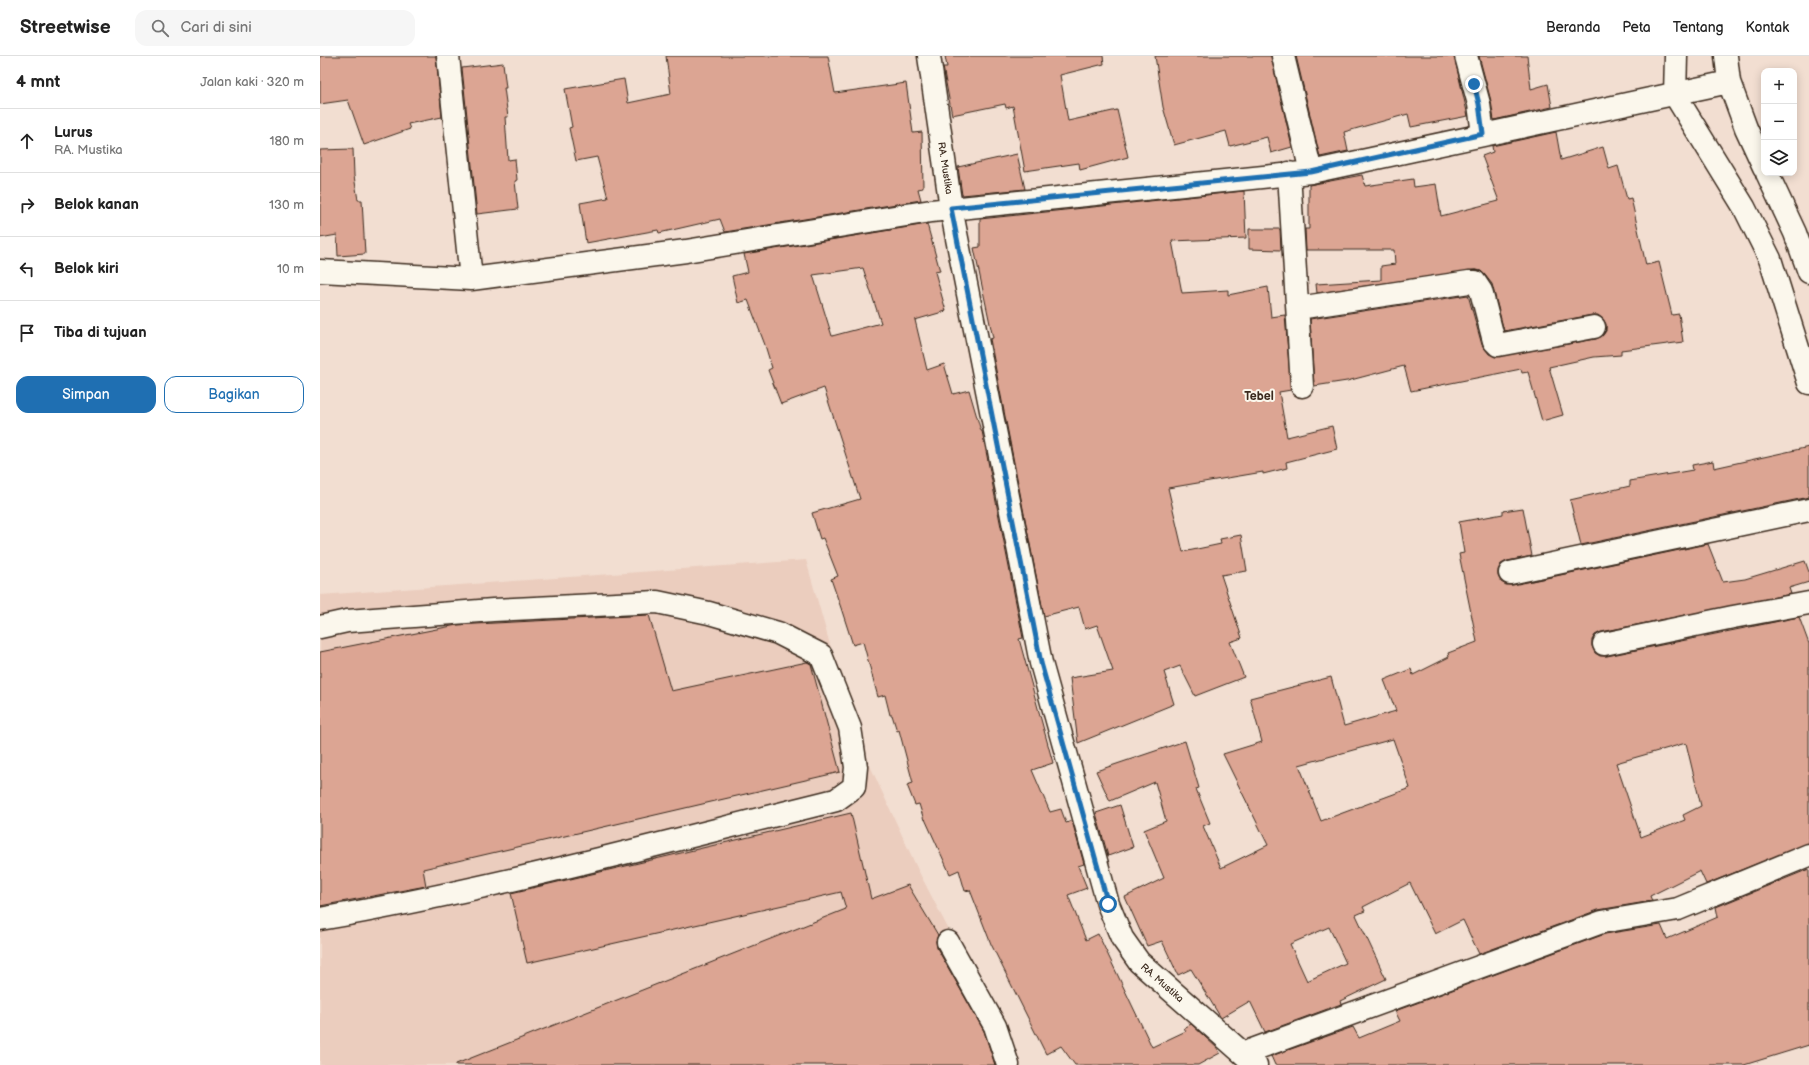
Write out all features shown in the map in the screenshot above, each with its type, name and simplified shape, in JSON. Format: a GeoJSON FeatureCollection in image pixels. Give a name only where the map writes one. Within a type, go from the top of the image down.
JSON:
{"type":"FeatureCollection","features":[{"type":"Feature","properties":{"kind":"street"},"geometry":{"type":"LineString","coordinates":[[448,56],[472,280]]}},
{"type":"Feature","properties":{"kind":"street","name":"RA. Mustika"},"geometry":{"type":"LineString","coordinates":[[928,56],[951,208],[1041,663],[1108,904],[1122,938],[1139,962],[1250,1059]]}},
{"type":"Feature","properties":{"kind":"street"},"geometry":{"type":"LineString","coordinates":[[1283,56],[1311,172]]}},
{"type":"Feature","properties":{"kind":"street"},"geometry":{"type":"LineString","coordinates":[[1466,56],[1479,104],[1483,134]]}},
{"type":"Feature","properties":{"kind":"street"},"geometry":{"type":"LineString","coordinates":[[1676,56],[1681,93],[1744,207],[1770,259],[1809,383]]}},
{"type":"Feature","properties":{"kind":"street"},"geometry":{"type":"LineString","coordinates":[[1726,56],[1721,84],[1746,128],[1761,160]]}},
{"type":"Feature","properties":{"kind":"street"},"geometry":{"type":"LineString","coordinates":[[320,271],[472,280],[686,251],[951,208],[1311,172],[1721,84]]}},
{"type":"Feature","properties":{"kind":"street"},"geometry":{"type":"LineString","coordinates":[[1289,173],[1302,386]]}},
{"type":"Feature","properties":{"kind":"street"},"geometry":{"type":"LineString","coordinates":[[1768,176],[1795,233],[1809,272]]}},
{"type":"Feature","properties":{"kind":"street"},"geometry":{"type":"LineString","coordinates":[[1298,308],[1475,282],[1482,290],[1494,342],[1498,345],[1594,327]]}},
{"type":"Feature","properties":{"kind":"street"},"geometry":{"type":"LineString","coordinates":[[1510,574],[1809,510]]}},
{"type":"Feature","properties":{"kind":"street"},"geometry":{"type":"LineString","coordinates":[[320,627],[354,620],[493,610],[657,602],[709,613],[778,633],[821,655],[850,728],[856,767],[854,787],[836,800],[509,881],[389,907],[320,919]]}},
{"type":"Feature","properties":{"kind":"street"},"geometry":{"type":"LineString","coordinates":[[1604,644],[1809,603]]}},
{"type":"Feature","properties":{"kind":"street"},"geometry":{"type":"LineString","coordinates":[[1250,1059],[1602,922],[1678,909],[1809,855]]}},
{"type":"Feature","properties":{"kind":"street"},"geometry":{"type":"LineString","coordinates":[[948,942],[995,1026],[1008,1065]]}},
{"type":"Feature","properties":{"kind":"shaded area"},"geometry":{"type":"Polygon","coordinates":[[[806,560],[855,733],[918,870],[953,938],[1013,1043],[1020,1065],[320,1065],[320,595],[806,560]]]}},
{"type":"Feature","properties":{"kind":"building"},"geometry":{"type":"Polygon","coordinates":[[[320,56],[436,56],[442,117],[408,124],[410,129],[364,145],[348,100],[320,104],[320,56]]]}},
{"type":"Feature","properties":{"kind":"building"},"geometry":{"type":"Polygon","coordinates":[[[666,56],[828,56],[835,93],[906,83],[913,133],[922,132],[923,188],[918,189],[921,200],[725,232],[720,219],[659,233],[658,230],[586,243],[580,203],[608,198],[597,157],[576,161],[569,128],[572,127],[565,89],[624,79],[628,103],[671,94],[666,56]]]}},
{"type":"Feature","properties":{"kind":"building"},"geometry":{"type":"Polygon","coordinates":[[[945,56],[1103,56],[1104,64],[1060,75],[1068,121],[1117,110],[1128,157],[1080,170],[1079,163],[1025,171],[1013,106],[1006,108],[1005,104],[952,115],[943,67],[947,67],[945,56]]]}},
{"type":"Feature","properties":{"kind":"building"},"geometry":{"type":"Polygon","coordinates":[[[1155,56],[1271,56],[1292,147],[1271,153],[1267,137],[1230,146],[1226,131],[1174,145],[1163,107],[1155,56]]]}},
{"type":"Feature","properties":{"kind":"building"},"geometry":{"type":"Polygon","coordinates":[[[1296,56],[1454,56],[1468,116],[1411,127],[1408,114],[1344,132],[1348,151],[1320,157],[1296,56]]]}},
{"type":"Feature","properties":{"kind":"building"},"geometry":{"type":"Polygon","coordinates":[[[1479,56],[1527,56],[1531,89],[1548,84],[1552,107],[1494,120],[1491,101],[1479,56]]]}},
{"type":"Feature","properties":{"kind":"building"},"geometry":{"type":"Polygon","coordinates":[[[503,63],[506,88],[504,88],[508,117],[505,117],[508,160],[515,159],[517,180],[515,181],[518,209],[477,214],[462,68],[503,63]]]}},
{"type":"Feature","properties":{"kind":"building"},"geometry":{"type":"Polygon","coordinates":[[[1556,132],[1561,160],[1603,147],[1609,169],[1618,166],[1627,199],[1631,198],[1646,265],[1659,262],[1672,315],[1679,314],[1683,342],[1621,350],[1621,355],[1594,357],[1549,367],[1563,415],[1542,421],[1528,372],[1522,373],[1521,369],[1411,391],[1404,366],[1347,381],[1314,386],[1310,319],[1468,295],[1482,345],[1489,354],[1495,357],[1596,339],[1602,336],[1606,331],[1606,324],[1598,315],[1504,331],[1492,284],[1481,271],[1475,270],[1317,293],[1316,284],[1381,280],[1381,266],[1395,264],[1394,250],[1306,250],[1305,229],[1309,229],[1309,185],[1362,175],[1365,186],[1413,179],[1414,187],[1436,184],[1441,216],[1499,201],[1482,156],[1493,152],[1492,146],[1556,132]]]}},
{"type":"Feature","properties":{"kind":"building"},"geometry":{"type":"Polygon","coordinates":[[[353,149],[354,176],[358,200],[362,200],[365,254],[338,256],[337,235],[320,238],[320,150],[353,149]]]}},
{"type":"Feature","properties":{"kind":"building"},"geometry":{"type":"Polygon","coordinates":[[[1017,154],[1025,189],[962,195],[958,167],[1017,154]]]}},
{"type":"Feature","properties":{"kind":"building"},"geometry":{"type":"Polygon","coordinates":[[[1244,191],[1246,238],[1172,241],[1182,293],[1228,290],[1228,295],[1268,287],[1271,317],[1285,315],[1291,390],[1279,392],[1287,437],[1332,426],[1337,449],[1286,462],[1287,468],[1263,474],[1263,472],[1168,488],[1183,552],[1221,544],[1220,539],[1241,535],[1247,571],[1221,575],[1242,638],[1230,642],[1244,677],[1195,696],[1180,666],[1164,672],[1174,704],[1078,743],[1070,678],[1113,671],[1097,625],[1085,629],[1079,607],[1044,616],[990,339],[993,338],[974,248],[980,247],[980,219],[1244,191]]]}},
{"type":"Feature","properties":{"kind":"building"},"geometry":{"type":"Polygon","coordinates":[[[927,224],[940,271],[935,272],[946,311],[915,320],[927,370],[944,364],[953,394],[969,390],[982,431],[1023,638],[1019,639],[1053,763],[1032,770],[1050,812],[1061,809],[1066,823],[1072,821],[1084,864],[1078,866],[1087,888],[1068,895],[1086,940],[1098,934],[1152,1047],[1186,1031],[1184,1028],[1191,1024],[1217,1048],[1220,1053],[1198,1065],[1075,1065],[1061,1046],[1046,1054],[991,944],[970,890],[965,891],[959,870],[950,874],[925,819],[924,820],[919,804],[915,805],[907,785],[913,783],[899,730],[897,731],[892,715],[890,715],[885,695],[878,697],[863,642],[853,645],[831,579],[838,576],[823,538],[820,539],[812,513],[860,499],[824,388],[781,404],[768,370],[772,368],[765,345],[748,300],[738,303],[732,276],[748,272],[744,254],[927,224]],[[863,268],[813,275],[832,336],[881,323],[863,268]]]}},
{"type":"Feature","properties":{"kind":"building"},"geometry":{"type":"Polygon","coordinates":[[[1249,229],[1280,229],[1281,250],[1249,249],[1249,229]]]}},
{"type":"Feature","properties":{"kind":"building"},"geometry":{"type":"Polygon","coordinates":[[[1809,447],[1809,497],[1581,545],[1570,500],[1630,486],[1630,481],[1693,470],[1692,465],[1713,461],[1714,468],[1809,447]]]}},
{"type":"Feature","properties":{"kind":"building"},"geometry":{"type":"Polygon","coordinates":[[[1523,508],[1532,556],[1507,561],[1501,564],[1498,570],[1498,576],[1501,582],[1506,585],[1513,585],[1708,544],[1723,582],[1745,579],[1805,561],[1809,572],[1809,582],[1789,588],[1791,594],[1601,632],[1595,635],[1592,640],[1592,646],[1595,653],[1600,656],[1607,656],[1799,617],[1809,644],[1809,843],[1706,884],[1700,871],[1650,896],[1652,901],[1598,910],[1479,954],[1463,920],[1435,934],[1410,883],[1363,907],[1365,911],[1356,915],[1386,979],[1340,1001],[1341,1004],[1265,1032],[1250,1001],[1221,1018],[1191,969],[1178,975],[1162,941],[1147,946],[1125,897],[1164,878],[1144,830],[1166,821],[1155,782],[1110,801],[1096,771],[1185,741],[1199,788],[1196,789],[1210,823],[1203,826],[1221,868],[1268,845],[1223,754],[1262,742],[1250,698],[1331,677],[1344,726],[1396,711],[1384,680],[1411,669],[1413,675],[1449,657],[1448,653],[1477,642],[1459,554],[1464,553],[1459,522],[1503,514],[1503,511],[1523,508]],[[1393,739],[1299,765],[1321,821],[1410,788],[1393,739]],[[1686,743],[1616,763],[1641,837],[1685,820],[1683,815],[1701,806],[1686,743]],[[1329,927],[1290,944],[1307,981],[1346,963],[1329,927]]]}},
{"type":"Feature","properties":{"kind":"building"},"geometry":{"type":"Polygon","coordinates":[[[649,615],[671,691],[807,662],[811,664],[840,772],[423,869],[426,886],[320,906],[320,652],[457,625],[649,615]]]}},
{"type":"Feature","properties":{"kind":"building"},"geometry":{"type":"Polygon","coordinates":[[[1120,805],[1133,847],[1108,856],[1096,813],[1120,805]]]}},
{"type":"Feature","properties":{"kind":"building"},"geometry":{"type":"Polygon","coordinates":[[[851,813],[871,899],[908,885],[938,935],[936,941],[937,948],[984,1031],[995,1065],[456,1065],[846,909],[841,892],[527,963],[511,893],[851,813]]]}},
{"type":"Feature","properties":{"kind":"building"},"geometry":{"type":"Polygon","coordinates":[[[1809,869],[1809,1045],[1744,1065],[1275,1065],[1271,1056],[1353,1027],[1359,1038],[1400,1021],[1395,1011],[1605,934],[1661,925],[1667,939],[1718,917],[1716,907],[1809,869]]]}},
{"type":"Feature","properties":{"kind":"district","name":"Tebel"},"geometry":{"type":"Point","coordinates":[1259,396]}},
{"type":"Feature","properties":{"kind":"route"},"geometry":{"type":"LineString","coordinates":[[1108,904],[1041,663],[951,208],[1311,172],[1483,134],[1479,104],[1474,84]]}}]}
